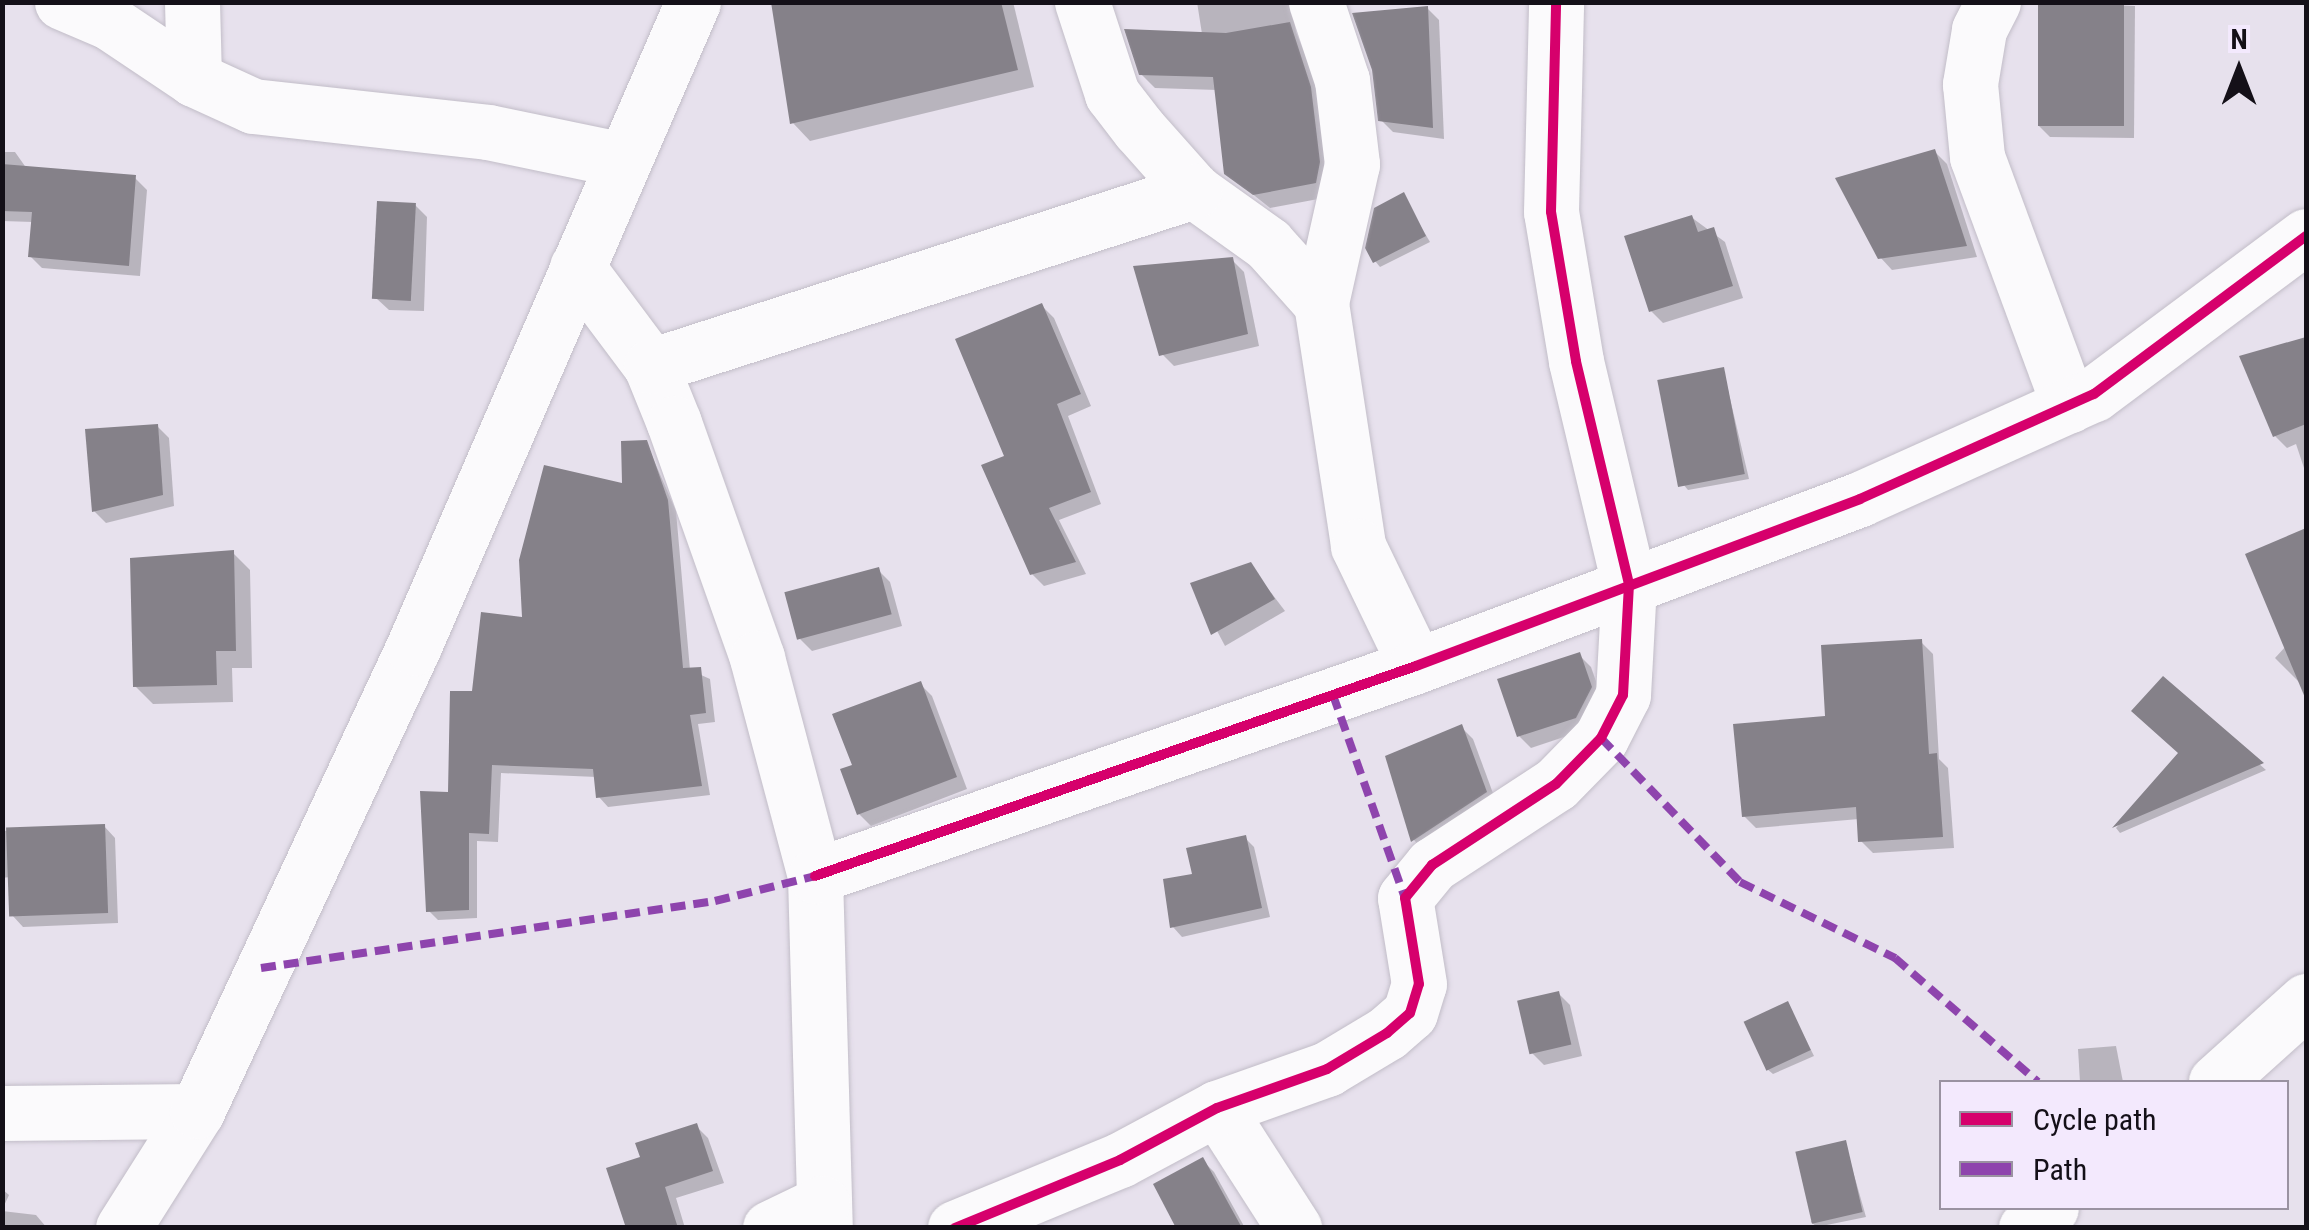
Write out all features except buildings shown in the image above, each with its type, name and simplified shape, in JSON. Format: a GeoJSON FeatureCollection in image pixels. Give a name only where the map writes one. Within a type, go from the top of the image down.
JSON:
{"type":"FeatureCollection","features":[{"type":"Feature","properties":{"kind":"street"},"geometry":{"type":"LineString","coordinates":[[62,2],[109,22],[194,78],[252,106],[488,132],[623,160]]}},
{"type":"Feature","properties":{"kind":"street"},"geometry":{"type":"LineString","coordinates":[[192,2],[194,78]]}},
{"type":"Feature","properties":{"kind":"street"},"geometry":{"type":"LineString","coordinates":[[123,1228],[197,1111],[413,648],[693,2]]}},
{"type":"Feature","properties":{"kind":"street"},"geometry":{"type":"LineString","coordinates":[[1082,2],[1112,94],[1194,191],[1268,244],[1321,303]]}},
{"type":"Feature","properties":{"kind":"street"},"geometry":{"type":"LineString","coordinates":[[1316,2],[1342,80],[1352,164],[1321,303],[1358,546],[1416,666]]}},
{"type":"Feature","properties":{"kind":"street"},"geometry":{"type":"LineString","coordinates":[[954,1228],[1120,1160],[1216,1108],[1327,1068],[1410,1013],[1419,984],[1406,898],[1432,864],[1556,784],[1601,738],[1622,695],[1630,584],[1576,361],[1551,212],[1556,2]]}},
{"type":"Feature","properties":{"kind":"street"},"geometry":{"type":"LineString","coordinates":[[1993,2],[1979,30],[1970,84],[1977,157],[2069,406]]}},
{"type":"Feature","properties":{"kind":"street"},"geometry":{"type":"LineString","coordinates":[[651,366],[1194,191]]}},
{"type":"Feature","properties":{"kind":"street"},"geometry":{"type":"LineString","coordinates":[[815,876],[1416,666],[1860,499],[2094,394],[2306,236]]}},
{"type":"Feature","properties":{"kind":"street"},"geometry":{"type":"LineString","coordinates":[[577,267],[651,366],[757,658],[815,876],[824,1215],[770,1228]]}},
{"type":"Feature","properties":{"kind":"street"},"geometry":{"type":"LineString","coordinates":[[2218,1080],[2306,1001]]}},
{"type":"Feature","properties":{"kind":"street"},"geometry":{"type":"LineString","coordinates":[[1216,1108],[1294,1228]]}},
{"type":"Feature","properties":{"kind":"street"},"geometry":{"type":"LineString","coordinates":[[2,1112],[197,1111]]}},
{"type":"Feature","properties":{"kind":"street"},"geometry":{"type":"LineString","coordinates":[[2026,1228],[2048,1210]]}},
{"type":"Feature","properties":{"kind":"marked path"},"geometry":{"type":"LineString","coordinates":[[1333,695],[1405,898]]}},
{"type":"Feature","properties":{"kind":"marked path"},"geometry":{"type":"LineString","coordinates":[[1601,738],[1740,882],[1895,958],[2036,1080]]}},
{"type":"Feature","properties":{"kind":"marked path"},"geometry":{"type":"LineString","coordinates":[[261,968],[715,901],[815,876]]}},
{"type":"Feature","properties":{"kind":"cycle path"},"geometry":{"type":"LineString","coordinates":[[955,1228],[1120,1160],[1217,1108],[1327,1069],[1387,1033],[1410,1013],[1419,984],[1405,898],[1432,865],[1556,784],[1601,738],[1623,695],[1629,584],[1576,361],[1551,212],[1556,2]]}},
{"type":"Feature","properties":{"kind":"cycle path"},"geometry":{"type":"LineString","coordinates":[[815,876],[1416,666],[1860,499],[2094,394],[2306,236]]}}]}
